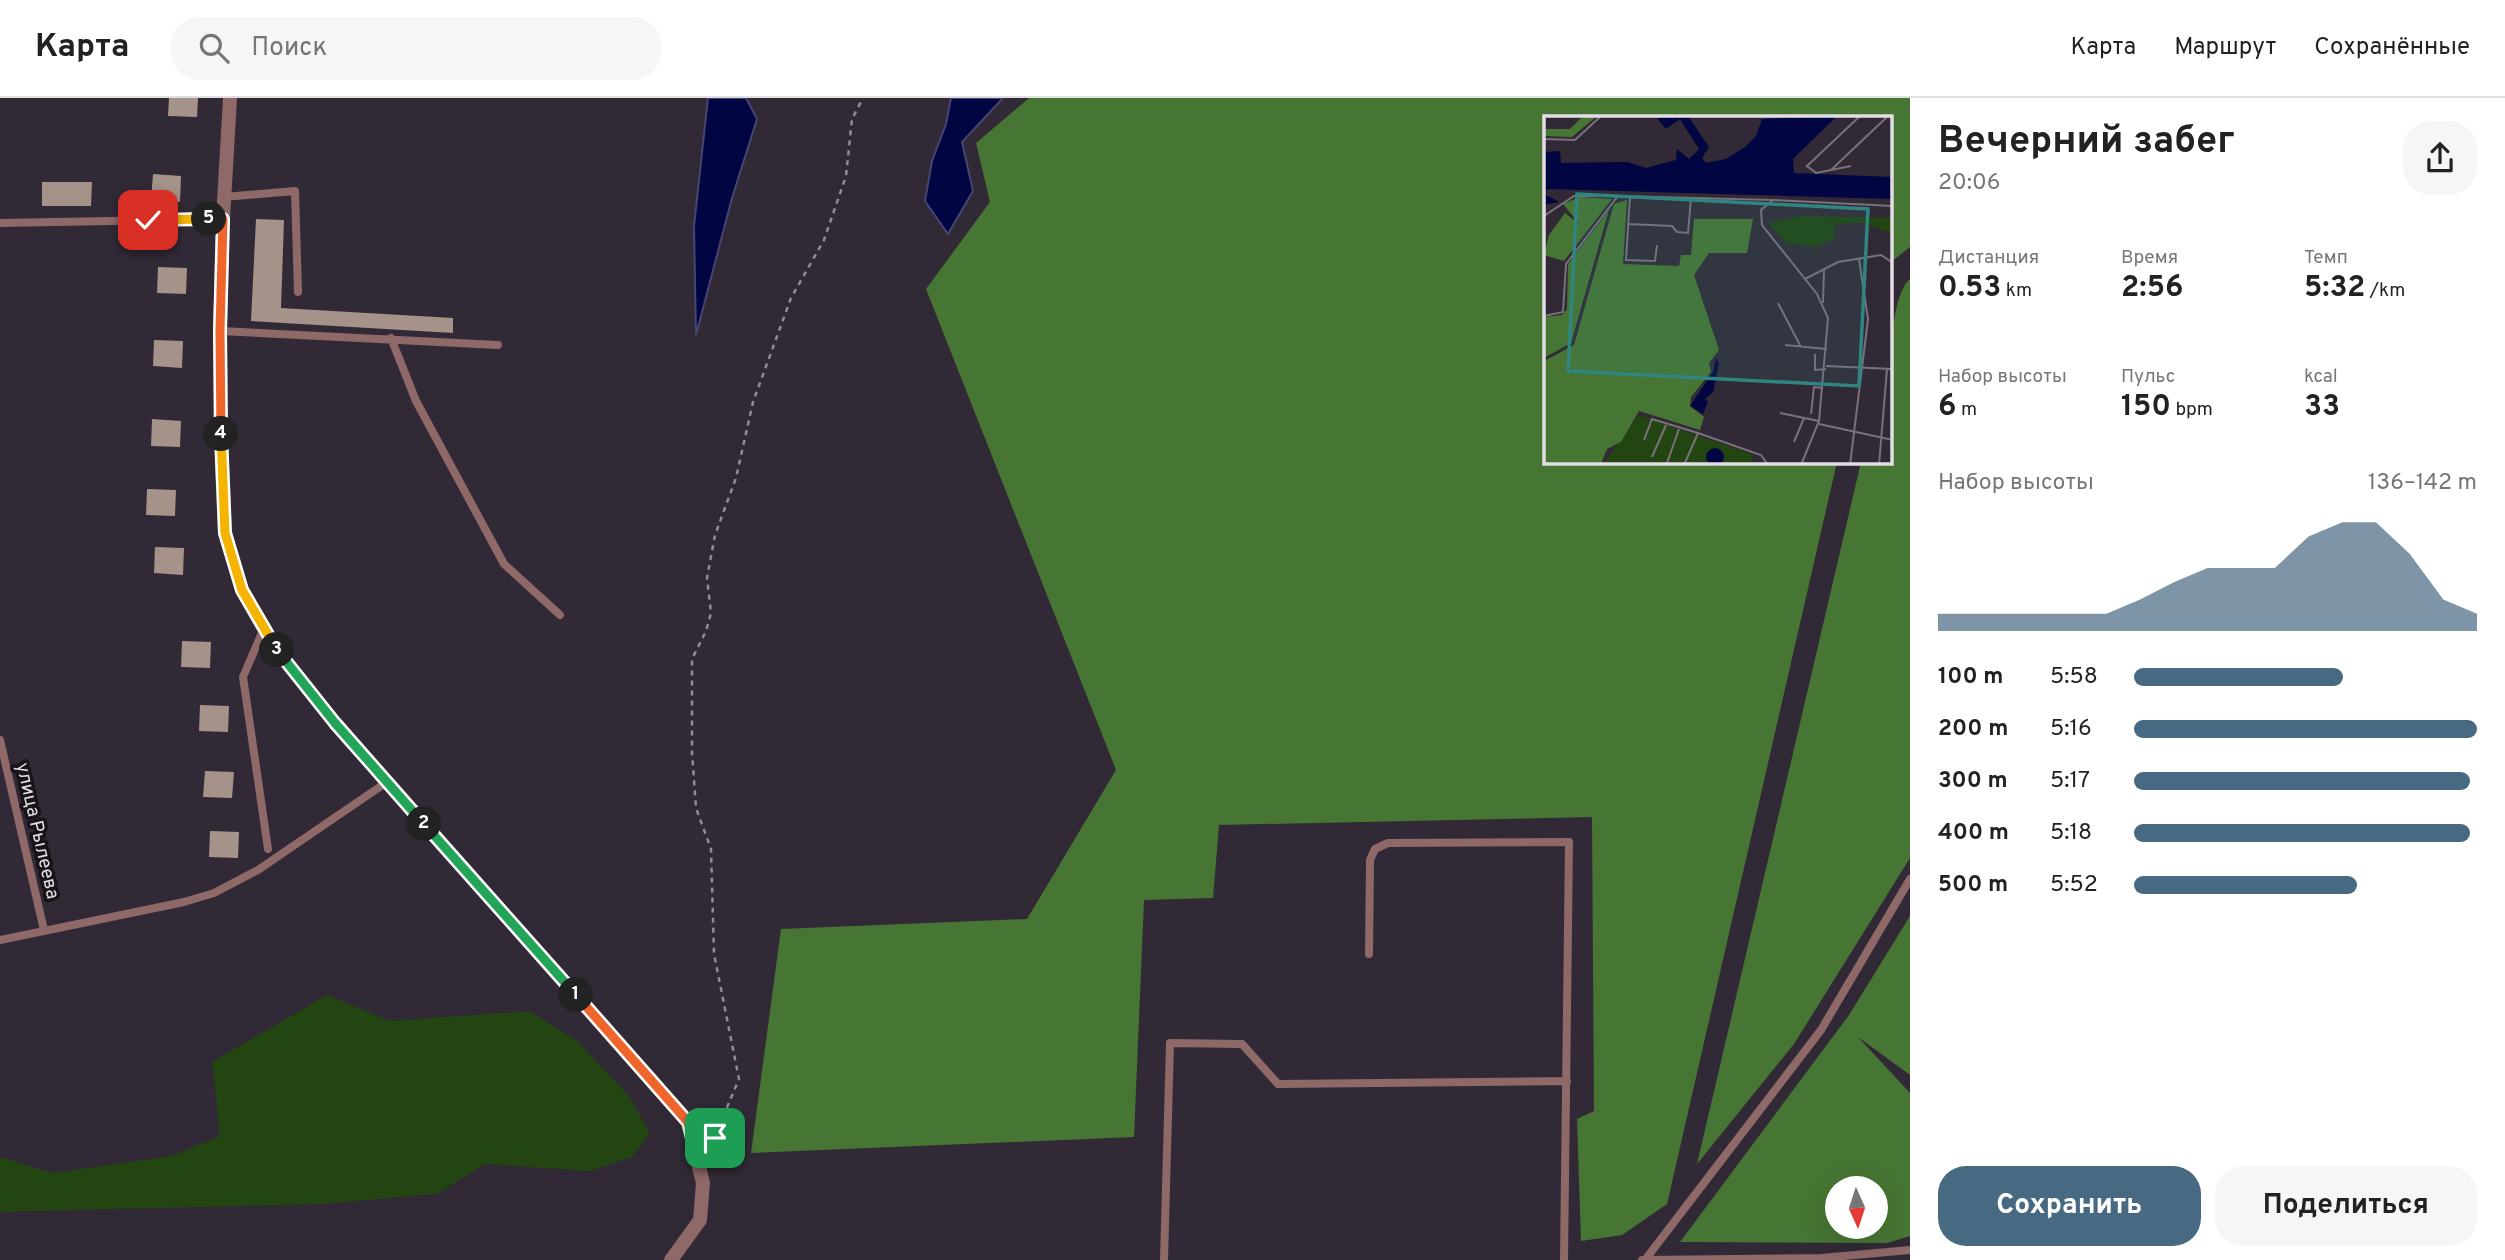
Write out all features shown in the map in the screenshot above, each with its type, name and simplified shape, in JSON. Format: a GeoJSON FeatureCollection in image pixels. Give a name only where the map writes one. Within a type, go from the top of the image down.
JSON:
{"type":"FeatureCollection","features":[{"type":"Feature","properties":{"kind":"street"},"geometry":{"type":"LineString","coordinates":[[230,98],[220,331],[221,443],[225,533],[242,590],[275,648],[307,689],[688,1122],[703,1183],[700,1220],[671,1260]]}},
{"type":"Feature","properties":{"kind":"lane"},"geometry":{"type":"LineString","coordinates":[[224,197],[295,191],[298,292]]}},
{"type":"Feature","properties":{"kind":"lane"},"geometry":{"type":"LineString","coordinates":[[0,223],[223,219]]}},
{"type":"Feature","properties":{"kind":"lane"},"geometry":{"type":"LineString","coordinates":[[220,331],[498,345]]}},
{"type":"Feature","properties":{"kind":"lane"},"geometry":{"type":"LineString","coordinates":[[391,338],[416,401],[504,564],[560,615]]}},
{"type":"Feature","properties":{"kind":"lane"},"geometry":{"type":"LineString","coordinates":[[264,628],[243,677],[268,849]]}},
{"type":"Feature","properties":{"kind":"lane","name":"улица Рылеева"},"geometry":{"type":"LineString","coordinates":[[0,740],[44,929]]}},
{"type":"Feature","properties":{"kind":"lane"},"geometry":{"type":"LineString","coordinates":[[0,940],[184,902],[214,893],[258,870],[387,782]]}},
{"type":"Feature","properties":{"kind":"lane"},"geometry":{"type":"LineString","coordinates":[[1368,954],[1370,860],[1375,849],[1388,842],[1569,842],[1564,1260]]}},
{"type":"Feature","properties":{"kind":"lane"},"geometry":{"type":"LineString","coordinates":[[1644,1260],[1821,1030],[1910,879]]}},
{"type":"Feature","properties":{"kind":"lane"},"geometry":{"type":"LineString","coordinates":[[1164,1260],[1170,1043],[1242,1044],[1278,1084],[1567,1081]]}},
{"type":"Feature","properties":{"kind":"lane"},"geometry":{"type":"LineString","coordinates":[[1644,1260],[1821,1258],[1910,1250]]}},
{"type":"Feature","properties":{"kind":"path"},"geometry":{"type":"LineString","coordinates":[[696,1154],[715,1138],[739,1079],[714,954],[711,849],[696,808],[692,751],[692,659],[706,631],[711,613],[707,578],[715,535],[736,478],[753,402],[791,298],[824,240],[846,176],[852,119],[863,98]]}},
{"type":"Feature","properties":{"kind":"green space"},"geometry":{"type":"Polygon","coordinates":[[[1029,98],[1910,98],[1910,247],[1892,261],[1892,116],[1544,116],[1544,464],[1837,464],[1667,1204],[1622,1235],[1581,1241],[1577,1119],[1594,1111],[1592,817],[1219,825],[1213,898],[1144,900],[1134,1137],[751,1153],[781,929],[1027,919],[1116,770],[926,289],[990,202],[976,143],[1029,98]]]}},
{"type":"Feature","properties":{"kind":"green space"},"geometry":{"type":"Polygon","coordinates":[[[1910,279],[1910,858],[1794,1044],[1697,1164],[1861,464],[1892,464],[1892,337],[1901,292],[1910,279]]]}},
{"type":"Feature","properties":{"kind":"green space"},"geometry":{"type":"Polygon","coordinates":[[[1910,916],[1910,1075],[1858,1037],[1910,1093],[1910,1236],[1887,1243],[1680,1242],[1849,1015],[1910,916]]]}},
{"type":"Feature","properties":{"kind":"green space"},"geometry":{"type":"Polygon","coordinates":[[[327,995],[390,1021],[529,1011],[576,1040],[629,1096],[650,1133],[632,1157],[590,1171],[485,1164],[437,1194],[321,1204],[0,1212],[0,1157],[53,1173],[172,1156],[220,1136],[212,1062],[327,995]]]}},
{"type":"Feature","properties":{"kind":"shaded area"},"geometry":{"type":"Polygon","coordinates":[[[708,98],[746,98],[757,119],[732,198],[696,335],[694,226],[708,98]]]}},
{"type":"Feature","properties":{"kind":"shaded area"},"geometry":{"type":"Polygon","coordinates":[[[951,98],[1003,98],[962,142],[973,191],[948,234],[925,201],[932,161],[946,124],[951,98]]]}},
{"type":"Feature","properties":{"kind":"building"},"geometry":{"type":"Polygon","coordinates":[[[169,98],[198,98],[197,117],[168,116],[169,98]]]}},
{"type":"Feature","properties":{"kind":"building"},"geometry":{"type":"Polygon","coordinates":[[[153,174],[181,176],[180,202],[151,200],[153,174]]]}},
{"type":"Feature","properties":{"kind":"building"},"geometry":{"type":"Polygon","coordinates":[[[42,182],[92,182],[91,206],[42,206],[42,182]]]}},
{"type":"Feature","properties":{"kind":"building"},"geometry":{"type":"Polygon","coordinates":[[[256,219],[284,220],[281,308],[453,318],[453,333],[251,321],[256,219]]]}},
{"type":"Feature","properties":{"kind":"building"},"geometry":{"type":"Polygon","coordinates":[[[158,267],[187,268],[186,294],[157,293],[158,267]]]}},
{"type":"Feature","properties":{"kind":"building"},"geometry":{"type":"Polygon","coordinates":[[[154,340],[183,341],[182,368],[153,366],[154,340]]]}},
{"type":"Feature","properties":{"kind":"building"},"geometry":{"type":"Polygon","coordinates":[[[152,419],[181,421],[180,447],[151,446],[152,419]]]}},
{"type":"Feature","properties":{"kind":"building"},"geometry":{"type":"Polygon","coordinates":[[[147,489],[176,490],[175,516],[146,515],[147,489]]]}},
{"type":"Feature","properties":{"kind":"building"},"geometry":{"type":"Polygon","coordinates":[[[155,547],[184,548],[183,575],[154,573],[155,547]]]}},
{"type":"Feature","properties":{"kind":"building"},"geometry":{"type":"Polygon","coordinates":[[[182,641],[211,642],[210,668],[181,667],[182,641]]]}},
{"type":"Feature","properties":{"kind":"building"},"geometry":{"type":"Polygon","coordinates":[[[200,705],[229,706],[228,732],[199,731],[200,705]]]}},
{"type":"Feature","properties":{"kind":"building"},"geometry":{"type":"Polygon","coordinates":[[[205,771],[234,772],[232,798],[203,797],[205,771]]]}},
{"type":"Feature","properties":{"kind":"building"},"geometry":{"type":"Polygon","coordinates":[[[210,831],[239,832],[238,858],[209,857],[210,831]]]}},
{"type":"Feature","properties":{"kind":"route"},"geometry":{"type":"LineString","coordinates":[[148,220],[223,219],[220,331],[225,533],[242,590],[275,648],[335,723],[688,1122],[696,1154],[715,1138]]}}]}
